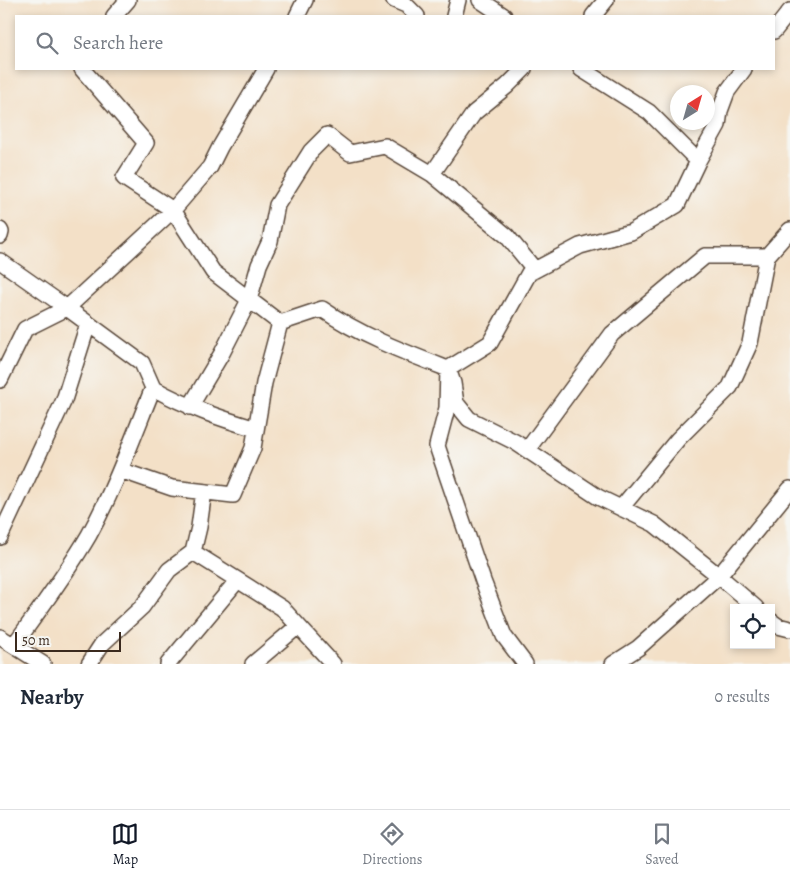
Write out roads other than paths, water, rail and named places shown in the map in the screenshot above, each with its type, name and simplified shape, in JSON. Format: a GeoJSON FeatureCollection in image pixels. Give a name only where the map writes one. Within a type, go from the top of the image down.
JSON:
{"type":"FeatureCollection","features":[{"type":"Feature","properties":{"kind":"street"},"geometry":{"type":"LineString","coordinates":[[115,15],[128,0]]}},
{"type":"Feature","properties":{"kind":"street"},"geometry":{"type":"LineString","coordinates":[[298,15],[306,0]]}},
{"type":"Feature","properties":{"kind":"street"},"geometry":{"type":"LineString","coordinates":[[394,0],[406,5],[416,15]]}},
{"type":"Feature","properties":{"kind":"street"},"geometry":{"type":"LineString","coordinates":[[454,15],[458,0]]}},
{"type":"Feature","properties":{"kind":"street"},"geometry":{"type":"LineString","coordinates":[[480,0],[502,15]]}},
{"type":"Feature","properties":{"kind":"street"},"geometry":{"type":"LineString","coordinates":[[594,15],[606,0]]}},
{"type":"Feature","properties":{"kind":"street"},"geometry":{"type":"LineString","coordinates":[[775,30],[790,11]]}},
{"type":"Feature","properties":{"kind":"street"},"geometry":{"type":"LineString","coordinates":[[83,70],[146,142],[124,178],[173,210],[213,272],[280,323]]}},
{"type":"Feature","properties":{"kind":"street"},"geometry":{"type":"LineString","coordinates":[[0,380],[25,329],[67,308],[173,210],[210,167],[265,70]]}},
{"type":"Feature","properties":{"kind":"street"},"geometry":{"type":"LineString","coordinates":[[432,174],[474,113],[523,70]]}},
{"type":"Feature","properties":{"kind":"street"},"geometry":{"type":"LineString","coordinates":[[583,70],[649,112],[698,161]]}},
{"type":"Feature","properties":{"kind":"street"},"geometry":{"type":"LineString","coordinates":[[448,369],[490,343],[529,273],[580,246],[631,232],[677,205],[718,125],[726,92],[743,70]]}},
{"type":"Feature","properties":{"kind":"street"},"geometry":{"type":"LineString","coordinates":[[190,407],[222,353],[249,300],[259,265],[270,241],[277,205],[311,151],[327,135],[350,153],[385,146],[432,174],[507,236],[535,270]]}},
{"type":"Feature","properties":{"kind":"street"},"geometry":{"type":"LineString","coordinates":[[0,230],[0,236]]}},
{"type":"Feature","properties":{"kind":"street"},"geometry":{"type":"LineString","coordinates":[[621,508],[678,439],[730,387],[750,343],[767,256],[790,230]]}},
{"type":"Feature","properties":{"kind":"street"},"geometry":{"type":"LineString","coordinates":[[527,450],[612,334],[705,256],[767,256]]}},
{"type":"Feature","properties":{"kind":"street"},"geometry":{"type":"LineString","coordinates":[[0,261],[142,363],[153,388],[190,407],[218,418],[256,429]]}},
{"type":"Feature","properties":{"kind":"street"},"geometry":{"type":"LineString","coordinates":[[280,323],[322,309],[345,325],[383,343],[448,369],[453,383],[456,403],[469,419],[515,442],[598,497],[654,524],[751,604]]}},
{"type":"Feature","properties":{"kind":"street"},"geometry":{"type":"LineString","coordinates":[[120,470],[172,488],[233,494],[253,448],[264,383],[280,323]]}},
{"type":"Feature","properties":{"kind":"street"},"geometry":{"type":"LineString","coordinates":[[0,537],[64,400],[88,324]]}},
{"type":"Feature","properties":{"kind":"street"},"geometry":{"type":"LineString","coordinates":[[448,369],[447,408],[437,446],[483,581],[504,636],[525,664]]}},
{"type":"Feature","properties":{"kind":"street"},"geometry":{"type":"LineString","coordinates":[[14,645],[88,535],[120,470],[153,388]]}},
{"type":"Feature","properties":{"kind":"street"},"geometry":{"type":"LineString","coordinates":[[613,664],[638,648],[719,576],[790,489]]}},
{"type":"Feature","properties":{"kind":"street"},"geometry":{"type":"LineString","coordinates":[[89,664],[102,644],[142,607],[169,570],[193,552],[203,498]]}},
{"type":"Feature","properties":{"kind":"street"},"geometry":{"type":"LineString","coordinates":[[193,552],[282,608],[333,664]]}},
{"type":"Feature","properties":{"kind":"street"},"geometry":{"type":"LineString","coordinates":[[168,664],[237,581]]}},
{"type":"Feature","properties":{"kind":"street"},"geometry":{"type":"LineString","coordinates":[[775,624],[790,629]]}},
{"type":"Feature","properties":{"kind":"street"},"geometry":{"type":"LineString","coordinates":[[253,664],[298,626]]}},
{"type":"Feature","properties":{"kind":"street"},"geometry":{"type":"LineString","coordinates":[[0,637],[43,664]]}}]}
